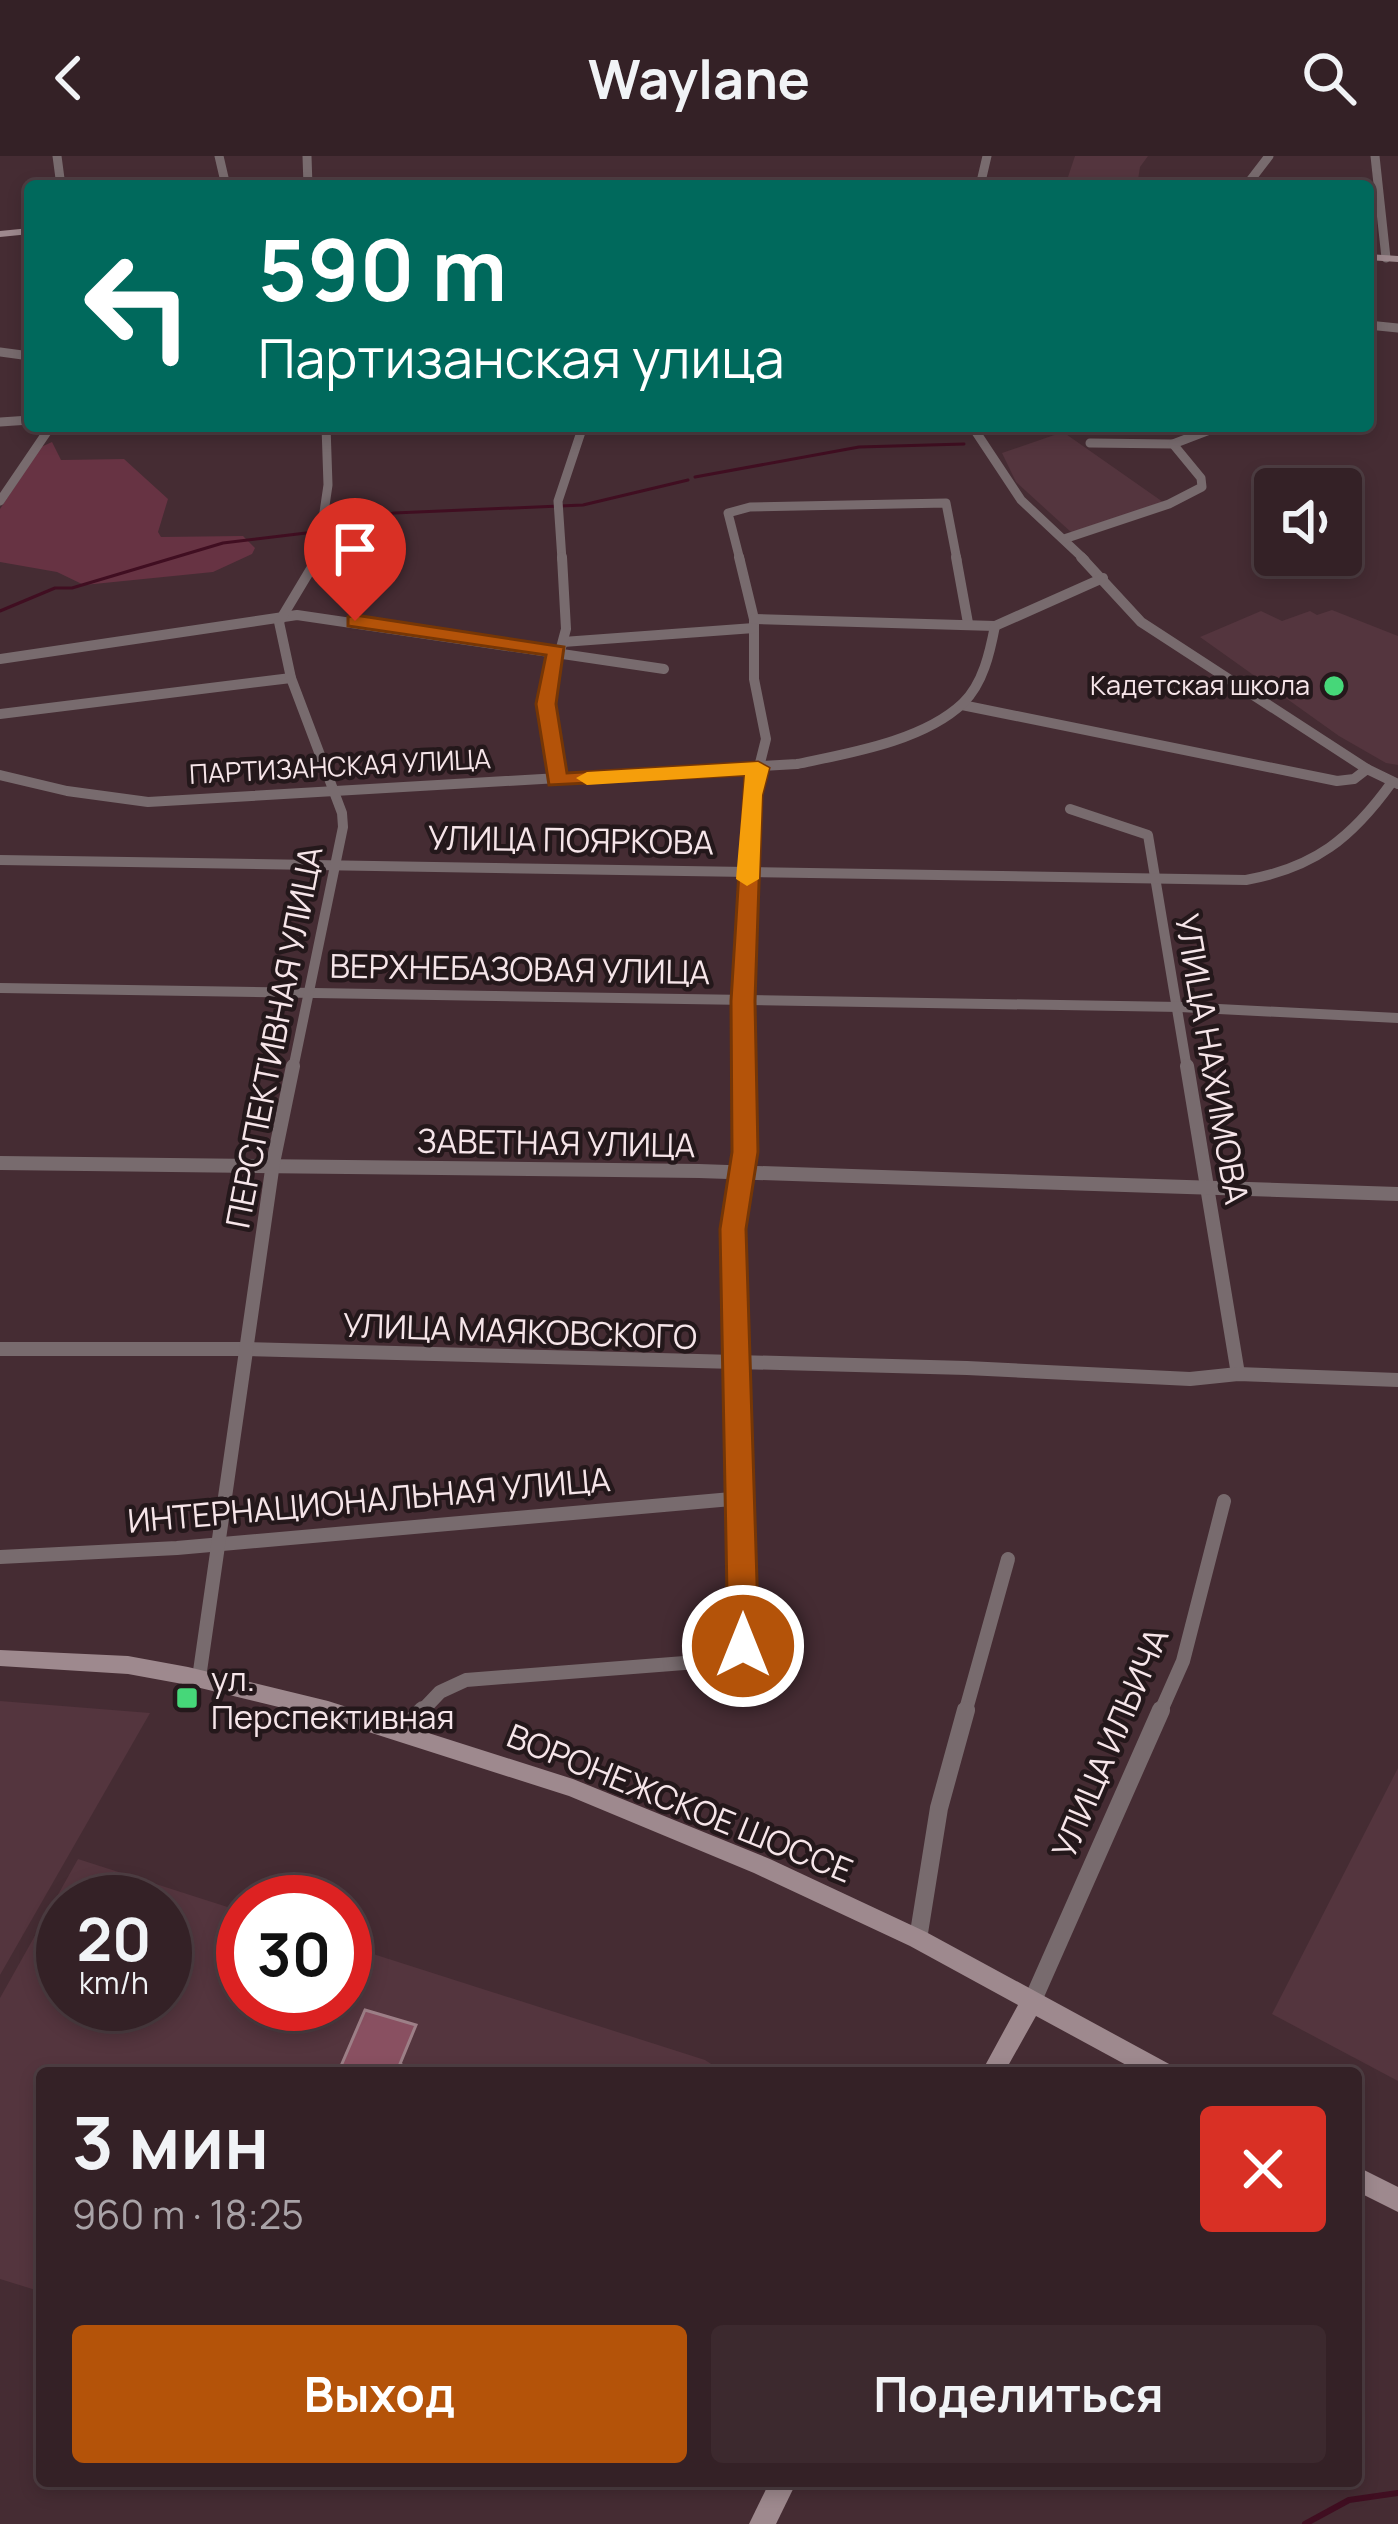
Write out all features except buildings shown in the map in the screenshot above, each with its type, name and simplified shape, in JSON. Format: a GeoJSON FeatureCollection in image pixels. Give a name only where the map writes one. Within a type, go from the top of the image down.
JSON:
{"type":"FeatureCollection","features":[{"type":"Feature","properties":{"kind":"main road","name":"ВОРОНЕЖСКОЕ ШОССЕ"},"geometry":{"type":"LineString","coordinates":[[0,1658],[128,1664],[199,1678],[402,1732],[573,1788],[918,1939],[1152,2067]]}},
{"type":"Feature","properties":{"kind":"main road"},"geometry":{"type":"LineString","coordinates":[[995,2067],[1032,2002]]}},
{"type":"Feature","properties":{"kind":"main road"},"geometry":{"type":"LineString","coordinates":[[1362,2181],[1398,2200]]}},
{"type":"Feature","properties":{"kind":"main road"},"geometry":{"type":"LineString","coordinates":[[762,2524],[781,2487]]}},
{"type":"Feature","properties":{"kind":"street"},"geometry":{"type":"LineString","coordinates":[[1251,180],[1269,156]]}},
{"type":"Feature","properties":{"kind":"street"},"geometry":{"type":"LineString","coordinates":[[1375,156],[1392,259]]}},
{"type":"Feature","properties":{"kind":"street"},"geometry":{"type":"LineString","coordinates":[[0,501],[47,432]]}},
{"type":"Feature","properties":{"kind":"street"},"geometry":{"type":"LineString","coordinates":[[280,616],[311,577],[317,561],[328,485],[326,432]]}},
{"type":"Feature","properties":{"kind":"street"},"geometry":{"type":"LineString","coordinates":[[557,780],[546,704],[567,592],[558,508],[582,432]]}},
{"type":"Feature","properties":{"kind":"street"},"geometry":{"type":"LineString","coordinates":[[976,432],[1021,500],[1064,538],[1141,622],[1395,783]]}},
{"type":"Feature","properties":{"kind":"street"},"geometry":{"type":"LineString","coordinates":[[1090,443],[1173,444],[1204,432]]}},
{"type":"Feature","properties":{"kind":"street"},"geometry":{"type":"LineString","coordinates":[[1064,538],[1169,504],[1202,488],[1201,478],[1173,444]]}},
{"type":"Feature","properties":{"kind":"street"},"geometry":{"type":"LineString","coordinates":[[402,1732],[440,1692],[466,1680],[723,1660],[743,1646],[733,1229],[745,1152],[743,1001],[748,869],[758,768],[766,739],[754,679],[754,623],[728,513],[750,506],[946,502],[968,623]]}},
{"type":"Feature","properties":{"kind":"street"},"geometry":{"type":"LineString","coordinates":[[560,646],[754,623],[995,626],[1103,578]]}},
{"type":"Feature","properties":{"kind":"street"},"geometry":{"type":"LineString","coordinates":[[0,659],[311,615],[560,646],[664,669]]}},
{"type":"Feature","properties":{"kind":"street","name":"ПЕРСПЕКТИВНАЯ УЛИЦА"},"geometry":{"type":"LineString","coordinates":[[199,1678],[273,1163],[337,865],[342,813],[291,678],[280,616]]}},
{"type":"Feature","properties":{"kind":"street"},"geometry":{"type":"LineString","coordinates":[[995,626],[989,650],[962,705],[1337,781],[1367,769]]}},
{"type":"Feature","properties":{"kind":"street"},"geometry":{"type":"LineString","coordinates":[[0,714],[291,678]]}},
{"type":"Feature","properties":{"kind":"street","name":"ПАРТИЗАНСКАЯ УЛИЦА"},"geometry":{"type":"LineString","coordinates":[[0,775],[134,801],[758,768],[797,764],[865,746],[962,705]]}},
{"type":"Feature","properties":{"kind":"street","name":"УЛИЦА ПОЯРКОВА"},"geometry":{"type":"LineString","coordinates":[[0,860],[1246,880],[1302,868],[1354,835],[1395,783]]}},
{"type":"Feature","properties":{"kind":"street","name":"УЛИЦА НАХИМОВА"},"geometry":{"type":"LineString","coordinates":[[1070,808],[1148,835],[1238,1373]]}},
{"type":"Feature","properties":{"kind":"street","name":"ВЕРХНЕБАЗОВАЯ УЛИЦА"},"geometry":{"type":"LineString","coordinates":[[0,988],[1180,1007],[1398,1018]]}},
{"type":"Feature","properties":{"kind":"street","name":"ЗАВЕТНАЯ УЛИЦА"},"geometry":{"type":"LineString","coordinates":[[0,1163],[273,1163],[1398,1194]]}},
{"type":"Feature","properties":{"kind":"street","name":"УЛИЦА МАЯКОВСКОГО"},"geometry":{"type":"LineString","coordinates":[[0,1349],[243,1349],[967,1368],[1190,1379],[1238,1373],[1398,1379]]}},
{"type":"Feature","properties":{"kind":"street","name":"ИНТЕРНАЦИОНАЛЬНАЯ УЛИЦА"},"geometry":{"type":"LineString","coordinates":[[0,1557],[218,1544],[742,1498]]}},
{"type":"Feature","properties":{"kind":"street","name":"УЛИЦА ИЛЬИЧА"},"geometry":{"type":"LineString","coordinates":[[1032,2002],[1183,1660],[1224,1501]]}},
{"type":"Feature","properties":{"kind":"street"},"geometry":{"type":"LineString","coordinates":[[918,1939],[938,1808],[1008,1559]]}},
{"type":"Feature","properties":{"kind":"shaded area"},"geometry":{"type":"Polygon","coordinates":[[[1075,156],[1148,156],[1138,180],[1067,180],[1075,156]]]}},
{"type":"Feature","properties":{"kind":"shaded area"},"geometry":{"type":"Polygon","coordinates":[[[1063,432],[1163,502],[1072,533],[1016,482],[1002,453],[1063,432]]]}},
{"type":"Feature","properties":{"kind":"shaded area"},"geometry":{"type":"Polygon","coordinates":[[[52,442],[61,460],[124,459],[168,499],[158,532],[161,537],[243,536],[255,548],[252,554],[213,572],[84,585],[57,572],[0,562],[0,509],[41,447],[52,442]]]}},
{"type":"Feature","properties":{"kind":"shaded area","name":"Кадетская школа"},"geometry":{"type":"Polygon","coordinates":[[[1332,610],[1398,636],[1398,765],[1339,736],[1200,637],[1261,611],[1282,621],[1310,611],[1317,615],[1332,610]]]}},
{"type":"Feature","properties":{"kind":"shaded area"},"geometry":{"type":"Polygon","coordinates":[[[0,1701],[150,1713],[57,1875],[36,1875],[36,1912],[0,1975],[0,1701]]]}},
{"type":"Feature","properties":{"kind":"shaded area"},"geometry":{"type":"Polygon","coordinates":[[[1398,1768],[1398,2081],[1272,2014],[1398,1768]]]}},
{"type":"Feature","properties":{"kind":"shaded area"},"geometry":{"type":"Polygon","coordinates":[[[78,1859],[128,1875],[69,1875],[78,1859]]]}},
{"type":"Feature","properties":{"kind":"shaded area"},"geometry":{"type":"Polygon","coordinates":[[[192,1896],[216,1903],[216,2031],[372,2031],[372,1954],[716,2067],[36,2067],[36,2290],[0,2279],[0,1998],[36,1934],[36,2031],[192,2031],[192,1896]]]}},
{"type":"Feature","properties":{"kind":"waterway"},"geometry":{"type":"LineString","coordinates":[[695,477],[859,447],[964,444]]}},
{"type":"Feature","properties":{"kind":"waterway"},"geometry":{"type":"LineString","coordinates":[[322,530],[394,513],[583,505],[688,480]]}},
{"type":"Feature","properties":{"kind":"waterway"},"geometry":{"type":"LineString","coordinates":[[0,611],[55,588],[72,588],[223,543],[306,533]]}},
{"type":"Feature","properties":{"kind":"waterway"},"geometry":{"type":"LineString","coordinates":[[1305,2524],[1349,2500],[1398,2493]]}},
{"type":"Feature","properties":{"kind":"slow traffic"},"geometry":{"type":"LineString","coordinates":[[587,778],[758,768],[747,879]]}},
{"type":"Feature","properties":{"kind":"place","name":"Кадетская школа"},"geometry":{"type":"Point","coordinates":[1334,686]}},
{"type":"Feature","properties":{"kind":"place","name":"ул. Перспективная"},"geometry":{"type":"Point","coordinates":[187,1698]}},
{"type":"Feature","properties":{"kind":"route"},"geometry":{"type":"LineString","coordinates":[[355,621],[557,651],[546,704],[557,780],[758,768],[752,795],[743,1001],[745,1152],[733,1229],[743,1646]]}}]}
